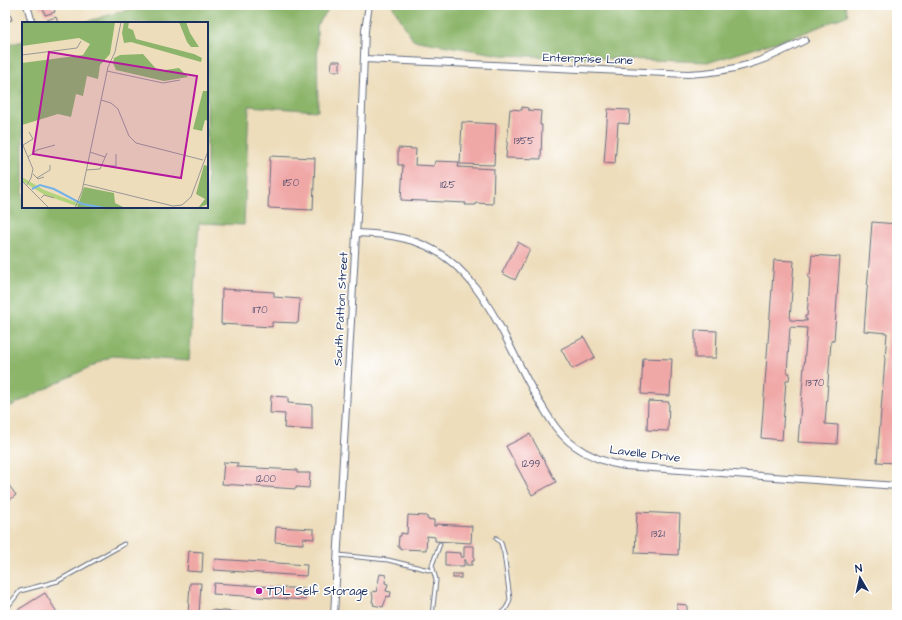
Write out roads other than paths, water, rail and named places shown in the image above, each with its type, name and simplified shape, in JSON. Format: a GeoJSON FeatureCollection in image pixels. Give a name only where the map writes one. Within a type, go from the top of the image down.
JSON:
{"type":"FeatureCollection","features":[{"type":"Feature","properties":{"kind":"street"},"geometry":{"type":"LineString","coordinates":[[27,5],[32,22]]}},
{"type":"Feature","properties":{"kind":"street","name":"South Patton Street"},"geometry":{"type":"LineString","coordinates":[[334,615],[360,182],[365,30],[369,5]]}},
{"type":"Feature","properties":{"kind":"street","name":"Enterprise Lane"},"geometry":{"type":"LineString","coordinates":[[364,59],[673,73],[705,73],[743,67],[778,54],[805,40]]}},
{"type":"Feature","properties":{"kind":"street","name":"Lavelle Drive"},"geometry":{"type":"LineString","coordinates":[[356,234],[385,234],[417,242],[444,257],[462,270],[487,303],[534,392],[554,424],[568,441],[586,454],[600,460],[625,466],[897,486]]}},
{"type":"Feature","properties":{"kind":"lane"},"geometry":{"type":"LineString","coordinates":[[496,538],[501,543],[504,553],[510,599],[508,606],[498,615]]}},
{"type":"Feature","properties":{"kind":"lane"},"geometry":{"type":"LineString","coordinates":[[5,610],[20,591],[58,581],[124,544]]}},
{"type":"Feature","properties":{"kind":"lane"},"geometry":{"type":"LineString","coordinates":[[432,615],[436,580],[432,565],[440,544]]}},
{"type":"Feature","properties":{"kind":"lane"},"geometry":{"type":"LineString","coordinates":[[338,555],[388,560],[433,571]]}},
{"type":"Feature","properties":{"kind":"place","name":"TDL Self Storage"},"geometry":{"type":"Point","coordinates":[259,591]}}]}
